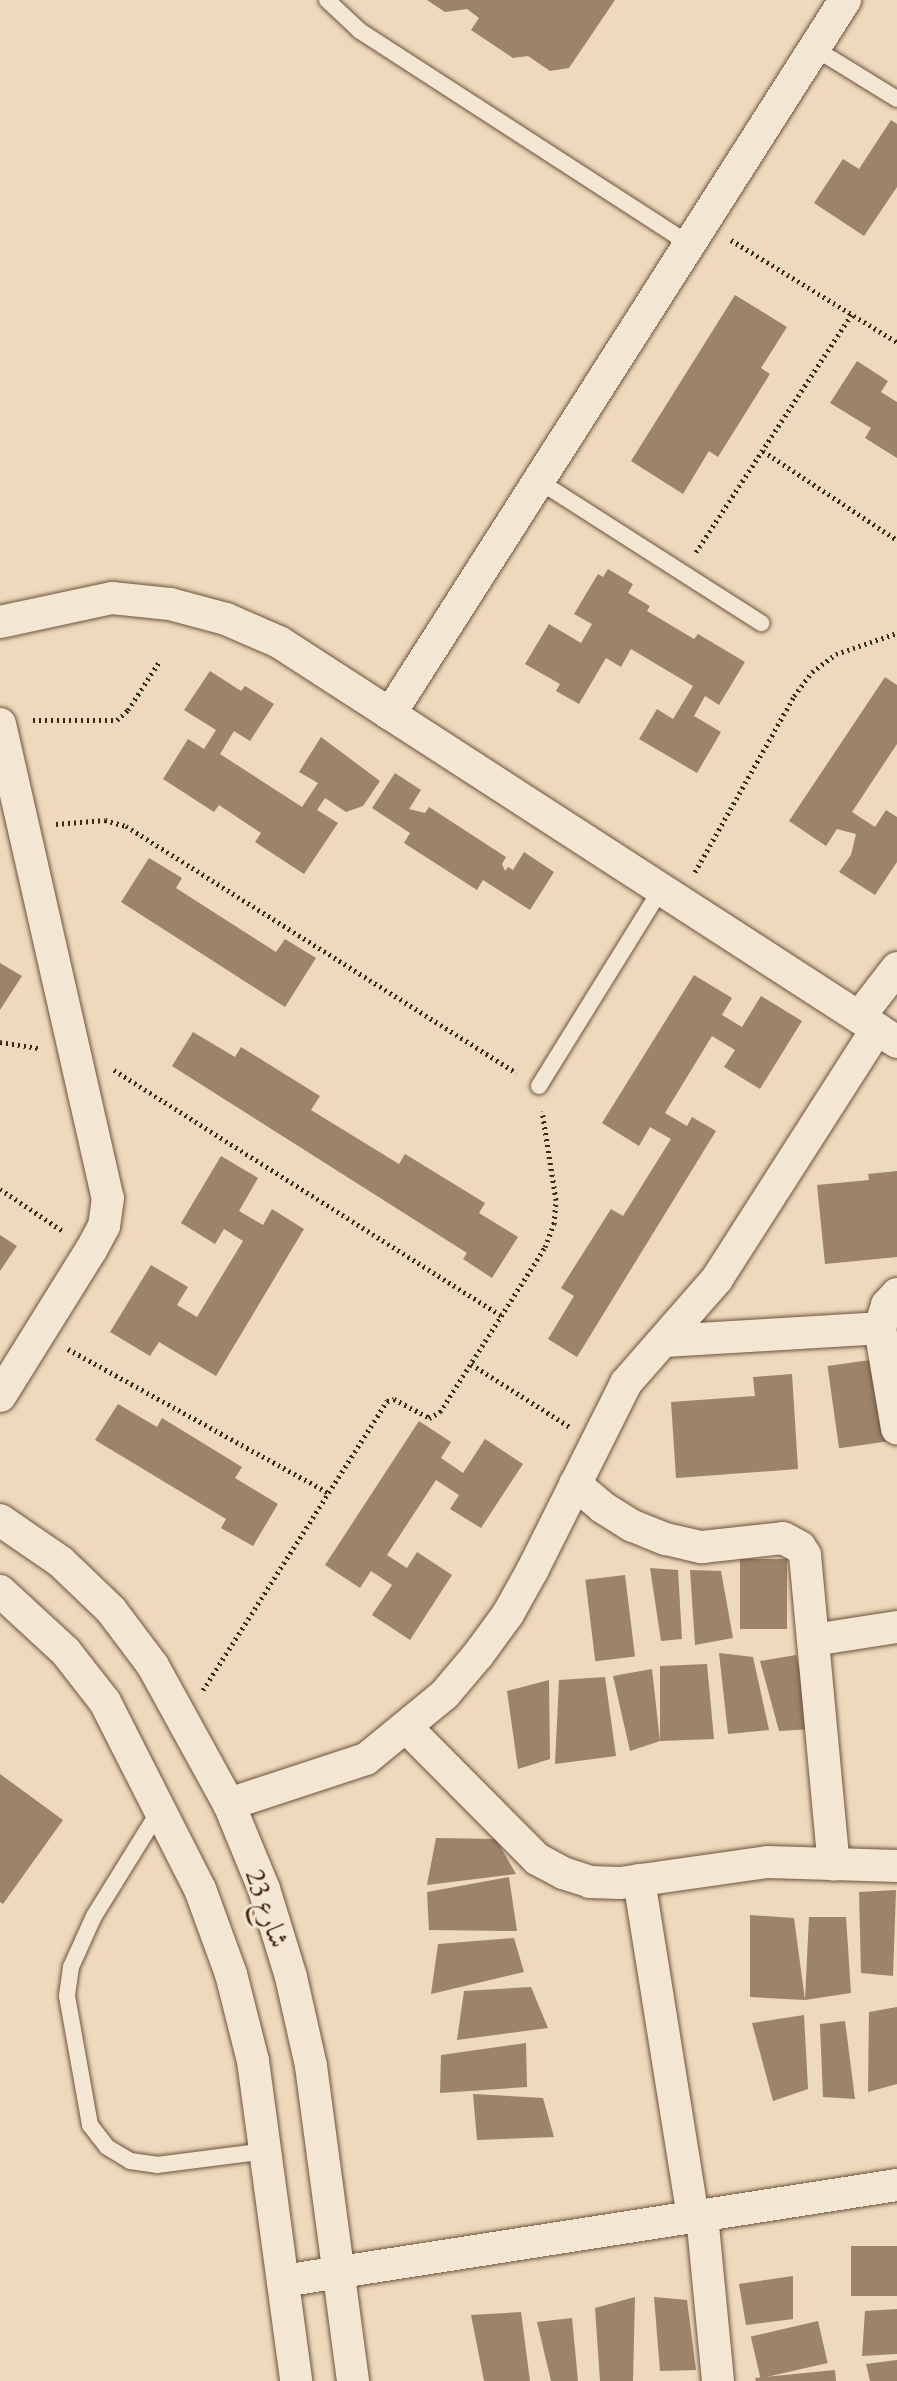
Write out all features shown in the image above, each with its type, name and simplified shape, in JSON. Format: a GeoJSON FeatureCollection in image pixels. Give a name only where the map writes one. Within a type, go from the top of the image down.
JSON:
{"type":"FeatureCollection","features":[{"type":"Feature","properties":{"kind":"street"},"geometry":{"type":"LineString","coordinates":[[390,714],[845,0]]}},
{"type":"Feature","properties":{"kind":"street"},"geometry":{"type":"LineString","coordinates":[[0,622],[112,598],[170,604],[226,619],[279,642],[878,1029]]}},
{"type":"Feature","properties":{"kind":"street"},"geometry":{"type":"LineString","coordinates":[[0,1396],[91,1250],[104,1226],[108,1198],[23,826],[16,722]]}},
{"type":"Feature","properties":{"kind":"street"},"geometry":{"type":"LineString","coordinates":[[229,1804],[366,1759],[445,1694],[508,1614],[626,1383],[717,1279],[878,1029],[897,968]]}},
{"type":"Feature","properties":{"kind":"street"},"geometry":{"type":"LineString","coordinates":[[897,1294],[887,1305],[880,1328],[897,1429]]}},
{"type":"Feature","properties":{"kind":"street"},"geometry":{"type":"LineString","coordinates":[[664,1341],[880,1328]]}},
{"type":"Feature","properties":{"kind":"street"},"geometry":{"type":"LineString","coordinates":[[575,1484],[623,1520],[666,1539],[702,1547],[783,1538],[793,1541],[805,1555],[834,1865]]}},
{"type":"Feature","properties":{"kind":"street","name":"شارع 23"},"geometry":{"type":"LineString","coordinates":[[0,1520],[61,1562],[111,1610],[153,1666],[229,1804],[264,1889],[291,1977],[311,2066],[353,2381]]}},
{"type":"Feature","properties":{"kind":"street","name":"شارع 23"},"geometry":{"type":"LineString","coordinates":[[0,1591],[66,1652],[105,1702],[200,1889],[231,1974],[253,2061],[296,2381]]}},
{"type":"Feature","properties":{"kind":"street"},"geometry":{"type":"LineString","coordinates":[[813,1640],[897,1627]]}},
{"type":"Feature","properties":{"kind":"street"},"geometry":{"type":"LineString","coordinates":[[407,1728],[537,1859],[563,1873],[590,1882],[639,1880],[735,1864],[897,1866]]}},
{"type":"Feature","properties":{"kind":"street"},"geometry":{"type":"LineString","coordinates":[[639,1880],[697,2216],[718,2381]]}},
{"type":"Feature","properties":{"kind":"street"},"geometry":{"type":"LineString","coordinates":[[283,2281],[897,2185]]}},
{"type":"Feature","properties":{"kind":"lane"},"geometry":{"type":"LineString","coordinates":[[327,0],[360,31],[696,233]]}},
{"type":"Feature","properties":{"kind":"lane"},"geometry":{"type":"LineString","coordinates":[[814,48],[897,99]]}},
{"type":"Feature","properties":{"kind":"lane"},"geometry":{"type":"LineString","coordinates":[[539,481],[761,623]]}},
{"type":"Feature","properties":{"kind":"lane"},"geometry":{"type":"LineString","coordinates":[[539,1086],[670,895]]}},
{"type":"Feature","properties":{"kind":"lane"},"geometry":{"type":"LineString","coordinates":[[161,1807],[94,1916],[71,1967],[67,1996],[90,2125],[107,2147],[130,2161],[157,2165],[266,2151]]}},
{"type":"Feature","properties":{"kind":"path"},"geometry":{"type":"LineString","coordinates":[[696,233],[852,314],[897,342]]}},
{"type":"Feature","properties":{"kind":"path"},"geometry":{"type":"LineString","coordinates":[[682,573],[852,314]]}},
{"type":"Feature","properties":{"kind":"path"},"geometry":{"type":"LineString","coordinates":[[763,451],[897,540]]}},
{"type":"Feature","properties":{"kind":"path"},"geometry":{"type":"LineString","coordinates":[[670,895],[812,672],[836,654],[897,633]]}},
{"type":"Feature","properties":{"kind":"path"},"geometry":{"type":"LineString","coordinates":[[16,722],[117,720],[128,710],[159,662]]}},
{"type":"Feature","properties":{"kind":"path"},"geometry":{"type":"LineString","coordinates":[[23,826],[105,820],[126,826],[539,1086],[556,1200],[554,1224],[545,1247],[436,1417],[423,1416],[394,1399],[387,1401],[183,1721]]}},
{"type":"Feature","properties":{"kind":"path"},"geometry":{"type":"LineString","coordinates":[[74,1045],[501,1316]]}},
{"type":"Feature","properties":{"kind":"path"},"geometry":{"type":"LineString","coordinates":[[0,1189],[91,1250]]}},
{"type":"Feature","properties":{"kind":"path"},"geometry":{"type":"LineString","coordinates":[[40,1333],[329,1493]]}},
{"type":"Feature","properties":{"kind":"path"},"geometry":{"type":"LineString","coordinates":[[471,1364],[594,1443]]}},
{"type":"Feature","properties":{"kind":"building"},"geometry":{"type":"Polygon","coordinates":[[[427,0],[615,0],[569,68],[550,71],[528,56],[513,58],[471,30],[479,18],[467,9],[445,12],[427,0]]]}},
{"type":"Feature","properties":{"kind":"building"},"geometry":{"type":"Polygon","coordinates":[[[891,120],[897,124],[897,187],[864,236],[814,203],[843,159],[859,169],[891,120]]]}},
{"type":"Feature","properties":{"kind":"building"},"geometry":{"type":"Polygon","coordinates":[[[735,295],[787,327],[761,368],[770,374],[718,457],[709,451],[683,494],[631,461],[735,295]]]}},
{"type":"Feature","properties":{"kind":"building"},"geometry":{"type":"Polygon","coordinates":[[[857,361],[888,381],[881,392],[897,402],[897,458],[865,438],[871,428],[830,403],[857,361]]]}},
{"type":"Feature","properties":{"kind":"building"},"geometry":{"type":"Polygon","coordinates":[[[608,569],[633,584],[628,593],[650,606],[647,611],[694,639],[698,634],[745,662],[719,705],[705,696],[694,716],[721,732],[697,773],[639,739],[657,709],[673,719],[693,686],[631,649],[621,667],[606,658],[579,704],[556,691],[560,684],[525,664],[549,624],[581,643],[592,624],[574,614],[598,574],[603,577],[608,569]]]}},
{"type":"Feature","properties":{"kind":"building"},"geometry":{"type":"Polygon","coordinates":[[[210,671],[241,691],[245,686],[274,704],[250,741],[234,731],[220,754],[302,807],[318,783],[299,772],[321,737],[380,781],[363,806],[346,812],[325,798],[317,810],[338,823],[304,874],[255,842],[261,833],[219,805],[214,812],[163,779],[188,739],[204,749],[216,730],[184,710],[210,671]]]}},
{"type":"Feature","properties":{"kind":"building"},"geometry":{"type":"Polygon","coordinates":[[[885,677],[897,685],[897,744],[852,812],[875,827],[886,810],[897,817],[897,862],[875,895],[839,872],[851,855],[856,834],[837,829],[826,846],[789,821],[885,677]]]}},
{"type":"Feature","properties":{"kind":"building"},"geometry":{"type":"Polygon","coordinates":[[[395,773],[421,790],[409,809],[425,813],[429,807],[506,857],[502,864],[505,871],[508,867],[513,870],[524,852],[554,872],[530,910],[483,880],[477,890],[404,843],[410,833],[372,808],[395,773]]]}},
{"type":"Feature","properties":{"kind":"building"},"geometry":{"type":"Polygon","coordinates":[[[149,858],[182,878],[176,888],[276,952],[285,939],[316,958],[285,1007],[121,902],[149,858]]]}},
{"type":"Feature","properties":{"kind":"building"},"geometry":{"type":"Polygon","coordinates":[[[0,963],[22,976],[0,1010],[0,963]]]}},
{"type":"Feature","properties":{"kind":"building"},"geometry":{"type":"Polygon","coordinates":[[[694,975],[732,998],[722,1015],[742,1027],[761,996],[802,1021],[760,1089],[724,1067],[735,1050],[712,1036],[665,1113],[687,1126],[692,1117],[716,1131],[577,1357],[548,1339],[574,1296],[561,1288],[611,1209],[623,1216],[671,1139],[650,1127],[639,1146],[602,1123],[694,975]]]}},
{"type":"Feature","properties":{"kind":"building"},"geometry":{"type":"Polygon","coordinates":[[[193,1032],[235,1057],[241,1047],[320,1096],[311,1110],[399,1164],[405,1154],[485,1203],[479,1213],[518,1237],[492,1278],[463,1259],[467,1253],[172,1066],[193,1032]]]}},
{"type":"Feature","properties":{"kind":"building"},"geometry":{"type":"Polygon","coordinates":[[[221,1156],[258,1178],[239,1211],[263,1225],[272,1209],[304,1229],[216,1376],[159,1342],[150,1356],[110,1332],[151,1265],[188,1287],[177,1305],[197,1317],[243,1241],[224,1229],[215,1244],[181,1223],[221,1156]]]}},
{"type":"Feature","properties":{"kind":"building"},"geometry":{"type":"Polygon","coordinates":[[[897,1171],[897,1257],[825,1264],[817,1185],[869,1180],[868,1174],[897,1171]]]}},
{"type":"Feature","properties":{"kind":"building"},"geometry":{"type":"Polygon","coordinates":[[[0,1235],[17,1246],[0,1271],[0,1235]]]}},
{"type":"Feature","properties":{"kind":"building"},"geometry":{"type":"Polygon","coordinates":[[[877,1359],[889,1441],[839,1448],[827,1366],[877,1359]]]}},
{"type":"Feature","properties":{"kind":"building"},"geometry":{"type":"Polygon","coordinates":[[[792,1374],[798,1469],[676,1478],[671,1402],[755,1396],[753,1377],[792,1374]]]}},
{"type":"Feature","properties":{"kind":"building"},"geometry":{"type":"Polygon","coordinates":[[[118,1404],[157,1427],[162,1418],[242,1467],[235,1478],[278,1504],[253,1546],[221,1528],[226,1519],[95,1440],[118,1404]]]}},
{"type":"Feature","properties":{"kind":"building"},"geometry":{"type":"Polygon","coordinates":[[[419,1421],[451,1442],[441,1458],[463,1473],[485,1439],[523,1464],[481,1528],[450,1509],[459,1495],[436,1480],[387,1555],[407,1568],[417,1552],[452,1575],[410,1640],[372,1615],[392,1585],[371,1571],[360,1588],[325,1565],[419,1421]]]}},
{"type":"Feature","properties":{"kind":"building"},"geometry":{"type":"Polygon","coordinates":[[[740,1559],[787,1559],[787,1629],[740,1629],[740,1559]]]}},
{"type":"Feature","properties":{"kind":"building"},"geometry":{"type":"Polygon","coordinates":[[[650,1568],[678,1570],[682,1639],[661,1641],[650,1568]]]}},
{"type":"Feature","properties":{"kind":"building"},"geometry":{"type":"Polygon","coordinates":[[[690,1570],[721,1571],[733,1638],[695,1645],[690,1570]]]}},
{"type":"Feature","properties":{"kind":"building"},"geometry":{"type":"Polygon","coordinates":[[[625,1575],[635,1656],[595,1661],[585,1580],[625,1575]]]}},
{"type":"Feature","properties":{"kind":"building"},"geometry":{"type":"Polygon","coordinates":[[[719,1653],[753,1657],[769,1730],[728,1734],[719,1653]]]}},
{"type":"Feature","properties":{"kind":"building"},"geometry":{"type":"Polygon","coordinates":[[[796,1655],[812,1729],[779,1731],[760,1661],[796,1655]]]}},
{"type":"Feature","properties":{"kind":"building"},"geometry":{"type":"Polygon","coordinates":[[[707,1664],[714,1739],[660,1741],[660,1666],[707,1664]]]}},
{"type":"Feature","properties":{"kind":"building"},"geometry":{"type":"Polygon","coordinates":[[[652,1669],[660,1741],[630,1751],[613,1676],[652,1669]]]}},
{"type":"Feature","properties":{"kind":"building"},"geometry":{"type":"Polygon","coordinates":[[[605,1677],[616,1756],[555,1764],[559,1680],[605,1677]]]}},
{"type":"Feature","properties":{"kind":"building"},"geometry":{"type":"Polygon","coordinates":[[[549,1680],[550,1759],[518,1769],[507,1691],[549,1680]]]}},
{"type":"Feature","properties":{"kind":"building"},"geometry":{"type":"Polygon","coordinates":[[[0,1774],[63,1820],[3,1904],[0,1902],[0,1774]]]}},
{"type":"Feature","properties":{"kind":"building"},"geometry":{"type":"Polygon","coordinates":[[[436,1838],[496,1839],[516,1874],[427,1885],[436,1838]]]}},
{"type":"Feature","properties":{"kind":"building"},"geometry":{"type":"Polygon","coordinates":[[[509,1877],[517,1931],[429,1930],[427,1892],[509,1877]]]}},
{"type":"Feature","properties":{"kind":"building"},"geometry":{"type":"Polygon","coordinates":[[[896,1890],[893,1976],[861,1973],[859,1892],[896,1890]]]}},
{"type":"Feature","properties":{"kind":"building"},"geometry":{"type":"Polygon","coordinates":[[[750,1915],[794,1918],[805,2000],[750,1997],[750,1915]]]}},
{"type":"Feature","properties":{"kind":"building"},"geometry":{"type":"Polygon","coordinates":[[[809,1917],[846,1917],[851,1993],[805,2000],[809,1917]]]}},
{"type":"Feature","properties":{"kind":"building"},"geometry":{"type":"Polygon","coordinates":[[[514,1938],[524,1972],[431,1994],[438,1944],[514,1938]]]}},
{"type":"Feature","properties":{"kind":"building"},"geometry":{"type":"Polygon","coordinates":[[[531,1987],[548,2028],[457,2040],[464,1991],[531,1987]]]}},
{"type":"Feature","properties":{"kind":"building"},"geometry":{"type":"Polygon","coordinates":[[[897,2007],[897,2084],[868,2092],[869,2012],[897,2007]]]}},
{"type":"Feature","properties":{"kind":"building"},"geometry":{"type":"Polygon","coordinates":[[[804,2015],[808,2089],[773,2101],[752,2023],[804,2015]]]}},
{"type":"Feature","properties":{"kind":"building"},"geometry":{"type":"Polygon","coordinates":[[[845,2021],[855,2099],[823,2097],[820,2024],[845,2021]]]}},
{"type":"Feature","properties":{"kind":"building"},"geometry":{"type":"Polygon","coordinates":[[[526,2043],[527,2087],[440,2093],[441,2055],[526,2043]]]}},
{"type":"Feature","properties":{"kind":"building"},"geometry":{"type":"Polygon","coordinates":[[[473,2094],[543,2098],[554,2137],[477,2140],[473,2094]]]}},
{"type":"Feature","properties":{"kind":"building"},"geometry":{"type":"Polygon","coordinates":[[[851,2246],[897,2246],[897,2296],[851,2296],[851,2246]]]}},
{"type":"Feature","properties":{"kind":"building"},"geometry":{"type":"Polygon","coordinates":[[[793,2276],[793,2319],[746,2325],[739,2284],[793,2276]]]}},
{"type":"Feature","properties":{"kind":"building"},"geometry":{"type":"Polygon","coordinates":[[[635,2297],[633,2381],[600,2381],[595,2308],[635,2297]]]}},
{"type":"Feature","properties":{"kind":"building"},"geometry":{"type":"Polygon","coordinates":[[[654,2297],[687,2300],[696,2370],[660,2371],[654,2297]]]}},
{"type":"Feature","properties":{"kind":"building"},"geometry":{"type":"Polygon","coordinates":[[[897,2309],[897,2354],[862,2356],[865,2311],[897,2309]]]}},
{"type":"Feature","properties":{"kind":"building"},"geometry":{"type":"Polygon","coordinates":[[[521,2312],[530,2381],[484,2381],[471,2315],[521,2312]]]}},
{"type":"Feature","properties":{"kind":"building"},"geometry":{"type":"Polygon","coordinates":[[[572,2318],[578,2381],[551,2381],[537,2322],[572,2318]]]}},
{"type":"Feature","properties":{"kind":"building"},"geometry":{"type":"Polygon","coordinates":[[[818,2321],[828,2363],[760,2378],[751,2337],[818,2321]]]}},
{"type":"Feature","properties":{"kind":"building"},"geometry":{"type":"Polygon","coordinates":[[[897,2360],[897,2381],[870,2381],[866,2364],[897,2360]]]}},
{"type":"Feature","properties":{"kind":"building"},"geometry":{"type":"Polygon","coordinates":[[[835,2370],[836,2381],[756,2381],[755,2378],[835,2370]]]}}]}
